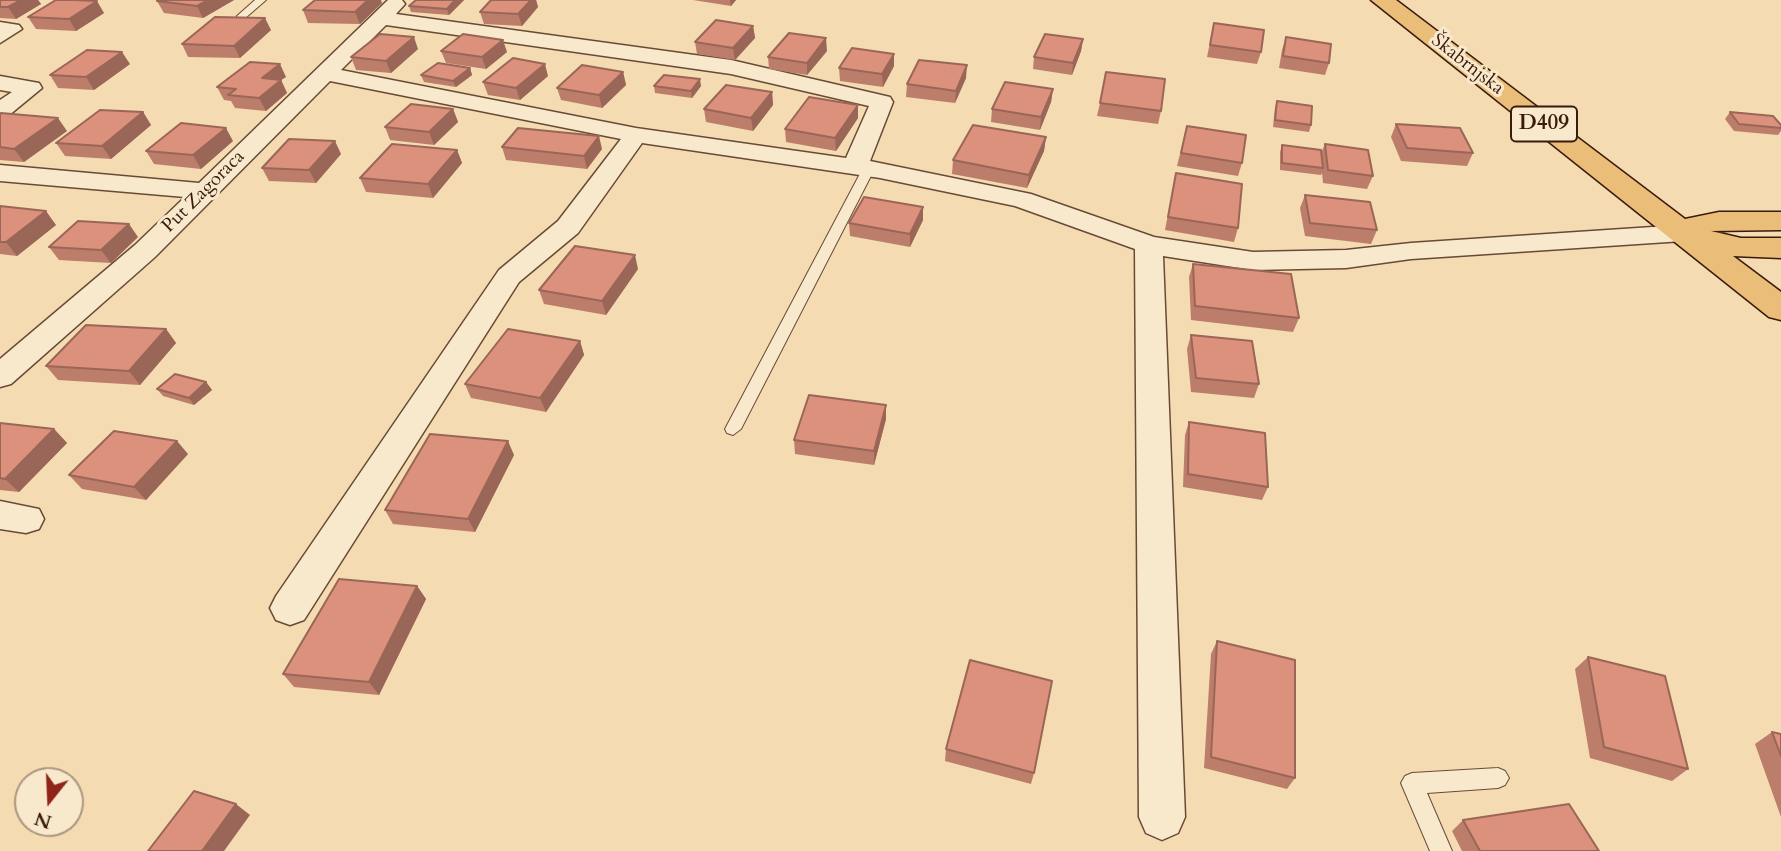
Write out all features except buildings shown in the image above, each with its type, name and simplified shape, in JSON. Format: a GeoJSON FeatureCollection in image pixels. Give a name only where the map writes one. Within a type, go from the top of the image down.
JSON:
{"type":"FeatureCollection","features":[{"type":"Feature","properties":{"kind":"main road","name":"Škabrnjska"},"geometry":{"type":"LineString","coordinates":[[1382,0],[1684,233]]}},
{"type":"Feature","properties":{"kind":"main road"},"geometry":{"type":"LineString","coordinates":[[1684,233],[1698,224],[1708,222],[1781,221]]}},
{"type":"Feature","properties":{"kind":"main road"},"geometry":{"type":"LineString","coordinates":[[1684,233],[1741,248],[1781,248]]}},
{"type":"Feature","properties":{"kind":"main road","name":"D409"},"geometry":{"type":"LineString","coordinates":[[1684,233],[1781,309]]}},
{"type":"Feature","properties":{"kind":"street"},"geometry":{"type":"LineString","coordinates":[[390,9],[731,67],[882,102],[862,167]]}},
{"type":"Feature","properties":{"kind":"street","name":"Put Zagoraca"},"geometry":{"type":"LineString","coordinates":[[0,376],[145,251],[322,73],[390,9]]}},
{"type":"Feature","properties":{"kind":"street"},"geometry":{"type":"LineString","coordinates":[[0,28],[12,29],[0,37]]}},
{"type":"Feature","properties":{"kind":"street"},"geometry":{"type":"LineString","coordinates":[[322,73],[636,135],[862,167],[1023,200],[1149,245],[1253,261],[1333,259],[1684,233]]}},
{"type":"Feature","properties":{"kind":"street"},"geometry":{"type":"LineString","coordinates":[[0,83],[31,88],[0,111]]}},
{"type":"Feature","properties":{"kind":"street"},"geometry":{"type":"LineString","coordinates":[[290,608],[509,276],[568,227],[636,135]]}},
{"type":"Feature","properties":{"kind":"street"},"geometry":{"type":"LineString","coordinates":[[0,173],[206,191]]}},
{"type":"Feature","properties":{"kind":"street"},"geometry":{"type":"LineString","coordinates":[[1149,245],[1162,817]]}},
{"type":"Feature","properties":{"kind":"lane"},"geometry":{"type":"LineString","coordinates":[[240,18],[261,0]]}},
{"type":"Feature","properties":{"kind":"lane"},"geometry":{"type":"LineString","coordinates":[[733,429],[862,167]]}},
{"type":"Feature","properties":{"kind":"lane"},"geometry":{"type":"LineString","coordinates":[[1441,851],[1412,783],[1498,778]]}}]}
